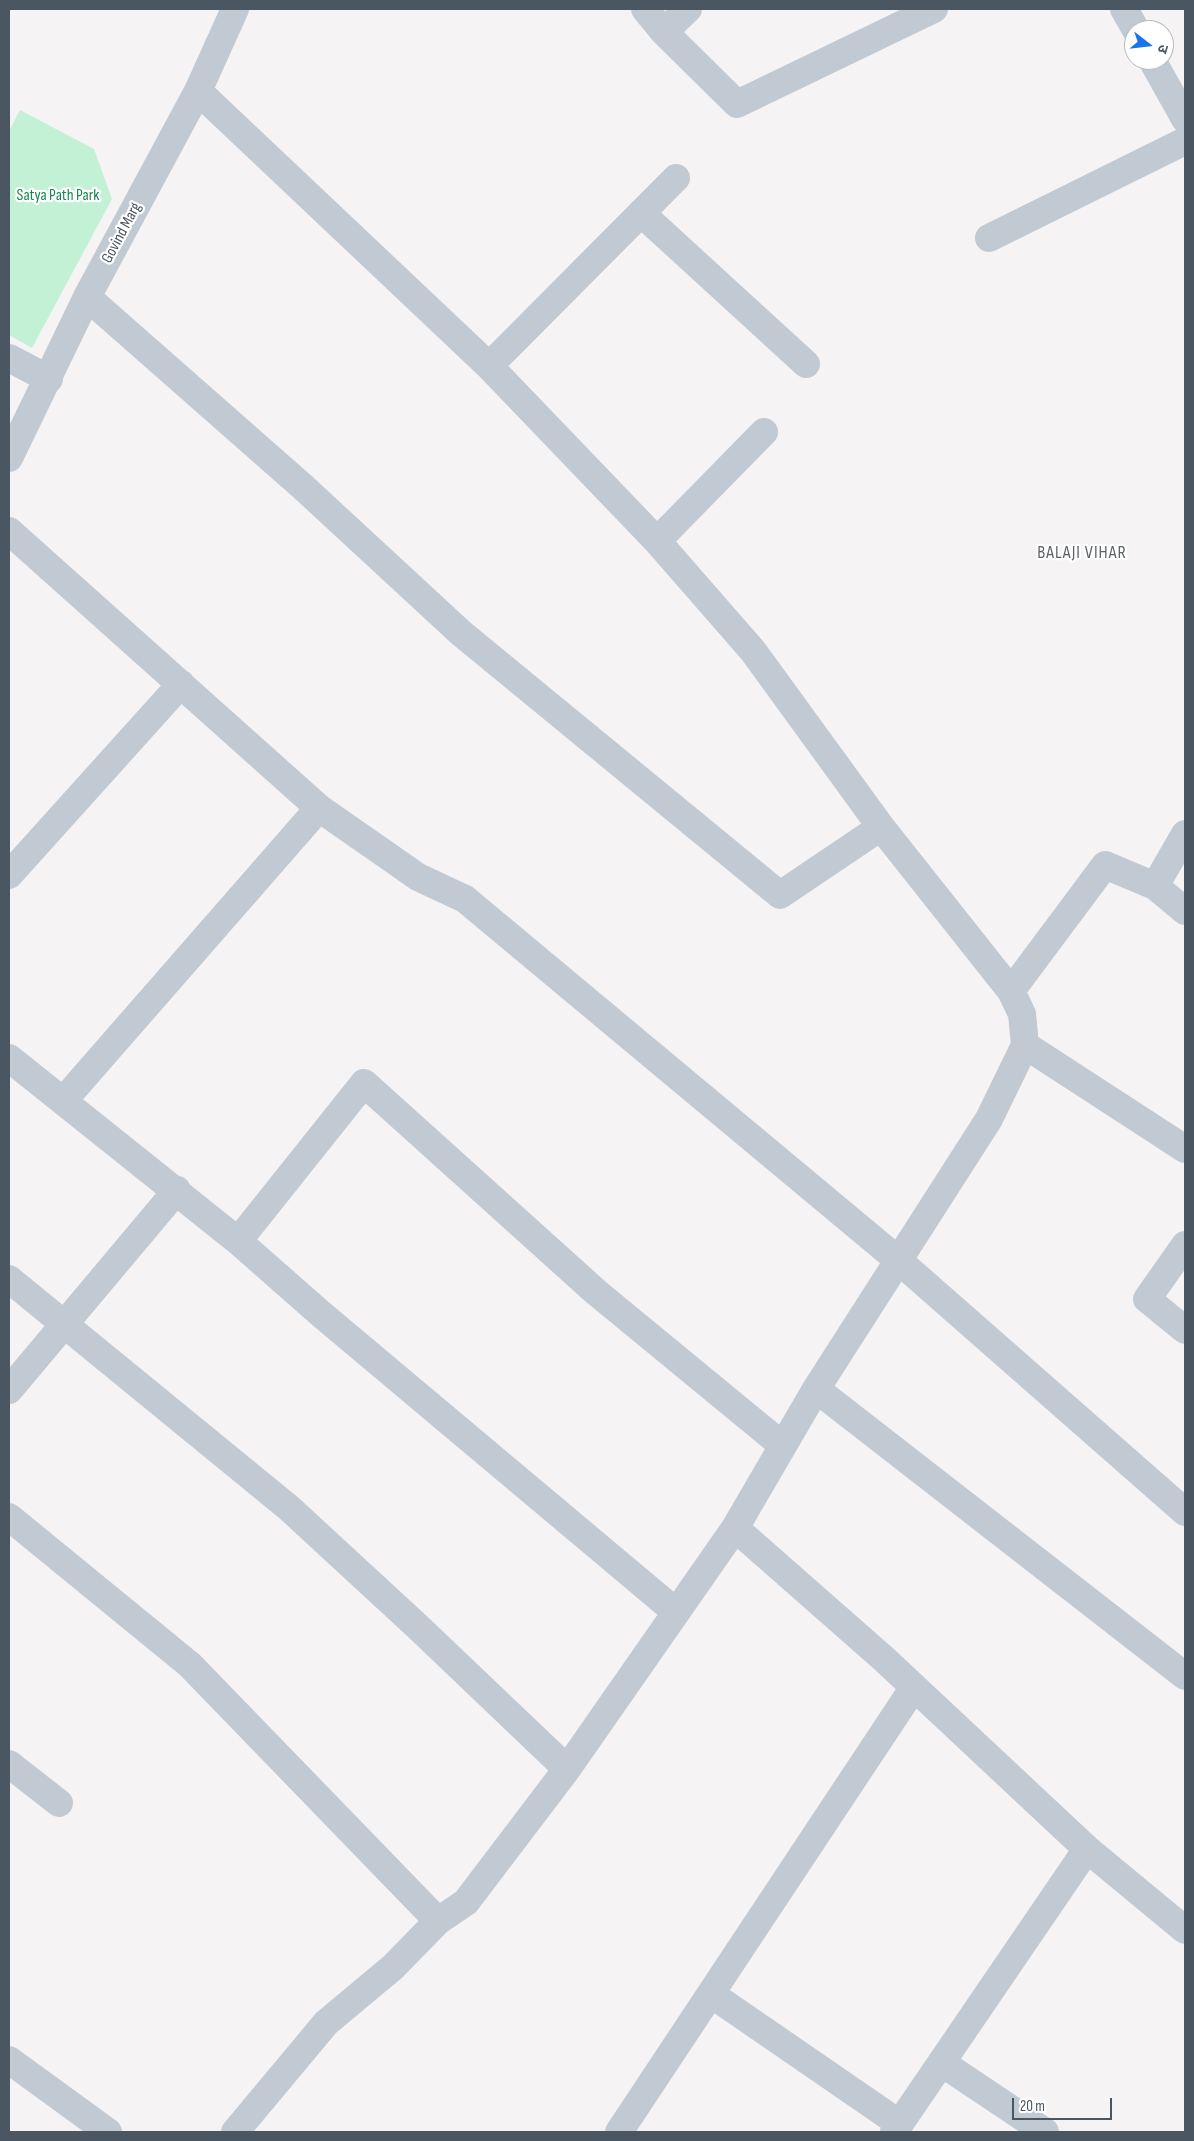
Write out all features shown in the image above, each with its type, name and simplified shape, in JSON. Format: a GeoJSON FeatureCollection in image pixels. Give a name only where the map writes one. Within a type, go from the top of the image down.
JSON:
{"type":"FeatureCollection","features":[{"type":"Feature","properties":{"kind":"street","name":"Govind Marg"},"geometry":{"type":"LineString","coordinates":[[9,458],[49,379],[87,297],[198,91],[235,9]]}},
{"type":"Feature","properties":{"kind":"street"},"geometry":{"type":"LineString","coordinates":[[645,9],[664,32],[737,104],[934,9]]}},
{"type":"Feature","properties":{"kind":"street"},"geometry":{"type":"LineString","coordinates":[[664,32],[688,9]]}},
{"type":"Feature","properties":{"kind":"street"},"geometry":{"type":"LineString","coordinates":[[1124,9],[1130,20]]}},
{"type":"Feature","properties":{"kind":"street"},"geometry":{"type":"LineString","coordinates":[[1158,70],[1185,119]]}},
{"type":"Feature","properties":{"kind":"street"},"geometry":{"type":"LineString","coordinates":[[198,91],[489,366],[657,540],[753,651],[881,827],[1011,991],[1022,1014],[1025,1045],[989,1119],[816,1389],[735,1528],[567,1769],[466,1902],[438,1920],[393,1967],[326,2023],[235,2132]]}},
{"type":"Feature","properties":{"kind":"street"},"geometry":{"type":"LineString","coordinates":[[989,238],[1185,141]]}},
{"type":"Feature","properties":{"kind":"street"},"geometry":{"type":"LineString","coordinates":[[489,366],[676,178]]}},
{"type":"Feature","properties":{"kind":"street"},"geometry":{"type":"LineString","coordinates":[[642,213],[806,364]]}},
{"type":"Feature","properties":{"kind":"street"},"geometry":{"type":"LineString","coordinates":[[87,297],[303,487],[461,633],[780,895],[881,827]]}},
{"type":"Feature","properties":{"kind":"street"},"geometry":{"type":"LineString","coordinates":[[9,358],[49,379]]}},
{"type":"Feature","properties":{"kind":"street"},"geometry":{"type":"LineString","coordinates":[[657,540],[764,432]]}},
{"type":"Feature","properties":{"kind":"street"},"geometry":{"type":"LineString","coordinates":[[9,531],[319,808],[418,876],[466,899],[898,1260],[1185,1512]]}},
{"type":"Feature","properties":{"kind":"street"},"geometry":{"type":"LineString","coordinates":[[9,875],[181,684]]}},
{"type":"Feature","properties":{"kind":"street"},"geometry":{"type":"LineString","coordinates":[[62,1101],[319,808]]}},
{"type":"Feature","properties":{"kind":"street"},"geometry":{"type":"LineString","coordinates":[[1155,886],[1185,834]]}},
{"type":"Feature","properties":{"kind":"street"},"geometry":{"type":"LineString","coordinates":[[1011,991],[1105,864],[1155,886],[1185,911]]}},
{"type":"Feature","properties":{"kind":"street"},"geometry":{"type":"LineString","coordinates":[[1025,1045],[1185,1149]]}},
{"type":"Feature","properties":{"kind":"street"},"geometry":{"type":"LineString","coordinates":[[9,1058],[177,1190],[328,1320],[676,1612]]}},
{"type":"Feature","properties":{"kind":"street"},"geometry":{"type":"LineString","coordinates":[[238,1241],[364,1083],[596,1292],[782,1445]]}},
{"type":"Feature","properties":{"kind":"street"},"geometry":{"type":"LineString","coordinates":[[9,1390],[177,1190]]}},
{"type":"Feature","properties":{"kind":"street"},"geometry":{"type":"LineString","coordinates":[[1185,1245],[1147,1299],[1185,1330]]}},
{"type":"Feature","properties":{"kind":"street"},"geometry":{"type":"LineString","coordinates":[[9,1279],[289,1508],[418,1627],[567,1769]]}},
{"type":"Feature","properties":{"kind":"street"},"geometry":{"type":"LineString","coordinates":[[816,1389],[1185,1676]]}},
{"type":"Feature","properties":{"kind":"street"},"geometry":{"type":"LineString","coordinates":[[9,1517],[190,1665],[438,1920]]}},
{"type":"Feature","properties":{"kind":"street"},"geometry":{"type":"LineString","coordinates":[[735,1528],[914,1687],[1087,1849],[1184,1927]]}},
{"type":"Feature","properties":{"kind":"street"},"geometry":{"type":"LineString","coordinates":[[619,2132],[914,1687]]}},
{"type":"Feature","properties":{"kind":"street"},"geometry":{"type":"LineString","coordinates":[[9,1764],[59,1803]]}},
{"type":"Feature","properties":{"kind":"street"},"geometry":{"type":"LineString","coordinates":[[711,1994],[897,2128],[1087,1849]]}},
{"type":"Feature","properties":{"kind":"street"},"geometry":{"type":"LineString","coordinates":[[9,2060],[108,2132]]}},
{"type":"Feature","properties":{"kind":"street"},"geometry":{"type":"LineString","coordinates":[[942,2063],[1045,2132]]}},
{"type":"Feature","properties":{"kind":"green space","name":"Satya Path Park"},"geometry":{"type":"Polygon","coordinates":[[[20,110],[94,149],[112,199],[32,348],[9,335],[9,131],[20,110]]]}},
{"type":"Feature","properties":{"kind":"district","name":"BALAJI VIHAR"},"geometry":{"type":"Point","coordinates":[1082,553]}}]}
